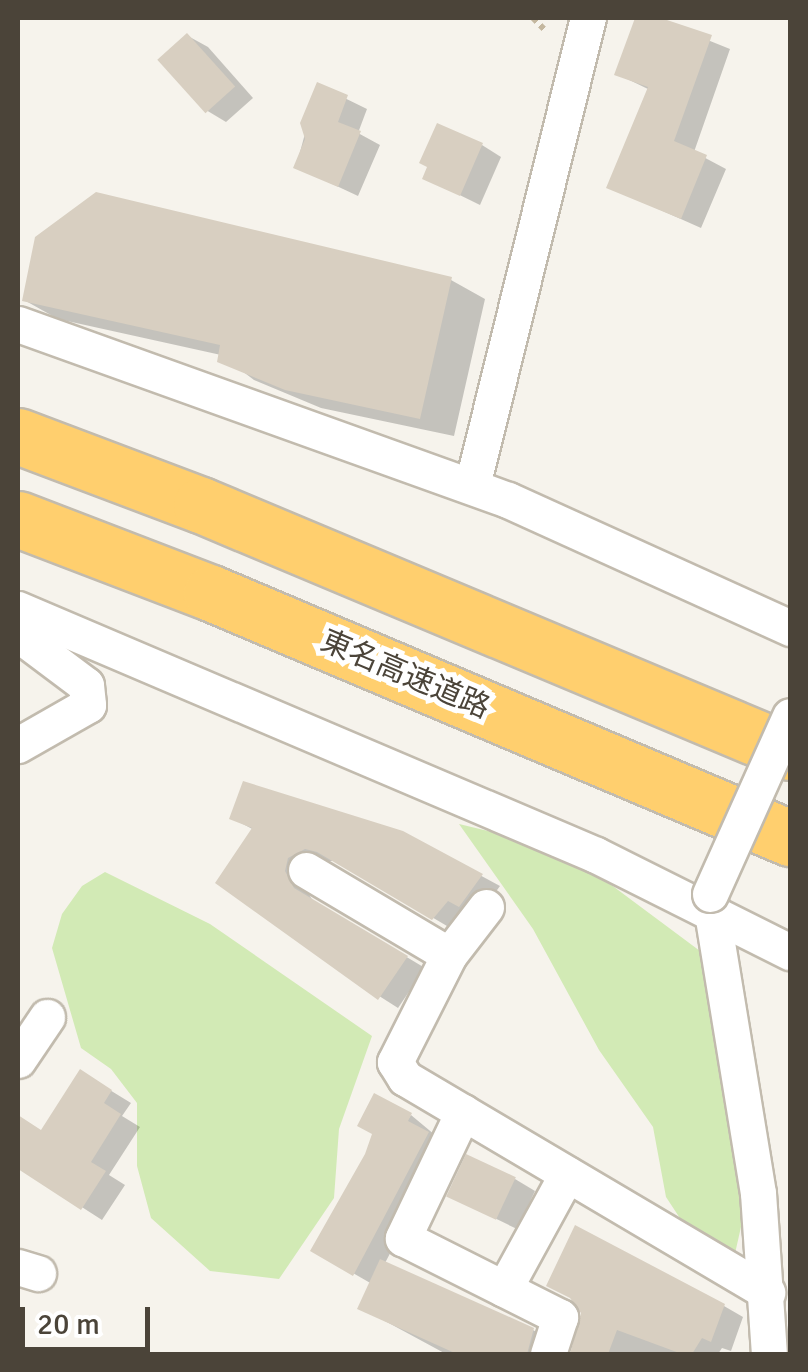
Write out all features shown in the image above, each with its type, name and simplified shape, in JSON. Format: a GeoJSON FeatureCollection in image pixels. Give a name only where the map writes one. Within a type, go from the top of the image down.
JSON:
{"type":"FeatureCollection","features":[{"type":"Feature","properties":{"kind":"highway"},"geometry":{"type":"LineString","coordinates":[[18,436],[219,513],[790,752]]}},
{"type":"Feature","properties":{"kind":"highway","name":"東名高速道路"},"geometry":{"type":"LineString","coordinates":[[18,519],[211,592],[790,838]]}},
{"type":"Feature","properties":{"kind":"street"},"geometry":{"type":"LineString","coordinates":[[472,486],[588,18]]}},
{"type":"Feature","properties":{"kind":"street"},"geometry":{"type":"LineString","coordinates":[[18,324],[472,486],[790,628]]}},
{"type":"Feature","properties":{"kind":"street"},"geometry":{"type":"LineString","coordinates":[[18,609],[710,904],[790,952]]}},
{"type":"Feature","properties":{"kind":"street"},"geometry":{"type":"LineString","coordinates":[[18,634],[86,685],[88,705],[18,745]]}},
{"type":"Feature","properties":{"kind":"street"},"geometry":{"type":"LineString","coordinates":[[769,1354],[758,1193],[710,904],[790,716]]}},
{"type":"Feature","properties":{"kind":"street"},"geometry":{"type":"LineString","coordinates":[[306,870],[449,955]]}},
{"type":"Feature","properties":{"kind":"street"},"geometry":{"type":"LineString","coordinates":[[486,907],[449,955],[395,1062],[405,1078],[767,1292]]}},
{"type":"Feature","properties":{"kind":"street"},"geometry":{"type":"LineString","coordinates":[[18,1060],[47,1018]]}},
{"type":"Feature","properties":{"kind":"street"},"geometry":{"type":"LineString","coordinates":[[463,1112],[403,1238],[560,1317],[548,1354]]}},
{"type":"Feature","properties":{"kind":"street"},"geometry":{"type":"LineString","coordinates":[[504,1289],[567,1174]]}},
{"type":"Feature","properties":{"kind":"street"},"geometry":{"type":"LineString","coordinates":[[758,1193],[790,1206]]}},
{"type":"Feature","properties":{"kind":"green space"},"geometry":{"type":"Polygon","coordinates":[[[459,824],[563,849],[700,951],[715,994],[745,1209],[734,1258],[693,1238],[666,1197],[653,1127],[599,1050],[533,929],[459,824]]]}},
{"type":"Feature","properties":{"kind":"green space"},"geometry":{"type":"Polygon","coordinates":[[[105,872],[210,924],[372,1036],[339,1129],[334,1198],[279,1279],[210,1271],[151,1218],[137,1166],[137,1103],[111,1069],[81,1048],[52,948],[62,914],[82,886],[105,872]]]}},
{"type":"Feature","properties":{"kind":"building"},"geometry":{"type":"Polygon","coordinates":[[[635,18],[661,18],[712,35],[674,141],[707,155],[681,219],[606,188],[648,87],[614,75],[635,18]]]}},
{"type":"Feature","properties":{"kind":"building"},"geometry":{"type":"Polygon","coordinates":[[[187,33],[235,87],[205,113],[157,60],[187,33]]]}},
{"type":"Feature","properties":{"kind":"building"},"geometry":{"type":"Polygon","coordinates":[[[317,82],[348,95],[338,122],[361,131],[338,187],[293,168],[305,139],[300,123],[317,82]]]}},
{"type":"Feature","properties":{"kind":"building"},"geometry":{"type":"Polygon","coordinates":[[[437,123],[483,143],[460,196],[422,179],[427,167],[419,163],[437,123]]]}},
{"type":"Feature","properties":{"kind":"building"},"geometry":{"type":"Polygon","coordinates":[[[96,192],[452,277],[420,419],[285,390],[217,362],[220,345],[22,301],[35,237],[96,192]]]}},
{"type":"Feature","properties":{"kind":"building"},"geometry":{"type":"Polygon","coordinates":[[[243,781],[403,831],[483,874],[459,907],[448,901],[432,920],[317,852],[305,849],[288,858],[285,871],[294,888],[408,956],[378,1000],[215,883],[252,828],[229,819],[243,781]]]}},
{"type":"Feature","properties":{"kind":"building"},"geometry":{"type":"Polygon","coordinates":[[[80,1069],[112,1090],[104,1103],[121,1114],[91,1162],[106,1171],[81,1210],[18,1169],[18,1115],[41,1130],[80,1069]]]}},
{"type":"Feature","properties":{"kind":"building"},"geometry":{"type":"Polygon","coordinates":[[[374,1093],[412,1113],[408,1121],[429,1132],[353,1276],[310,1251],[365,1154],[372,1134],[357,1126],[374,1093]]]}},
{"type":"Feature","properties":{"kind":"building"},"geometry":{"type":"Polygon","coordinates":[[[466,1154],[516,1177],[496,1220],[446,1197],[466,1154]]]}},
{"type":"Feature","properties":{"kind":"building"},"geometry":{"type":"Polygon","coordinates":[[[575,1225],[725,1304],[711,1342],[702,1338],[692,1354],[682,1354],[617,1330],[608,1354],[570,1354],[581,1313],[570,1298],[546,1286],[575,1225]]]}},
{"type":"Feature","properties":{"kind":"building"},"geometry":{"type":"Polygon","coordinates":[[[380,1259],[534,1328],[527,1354],[457,1354],[357,1309],[380,1259]]]}}]}
